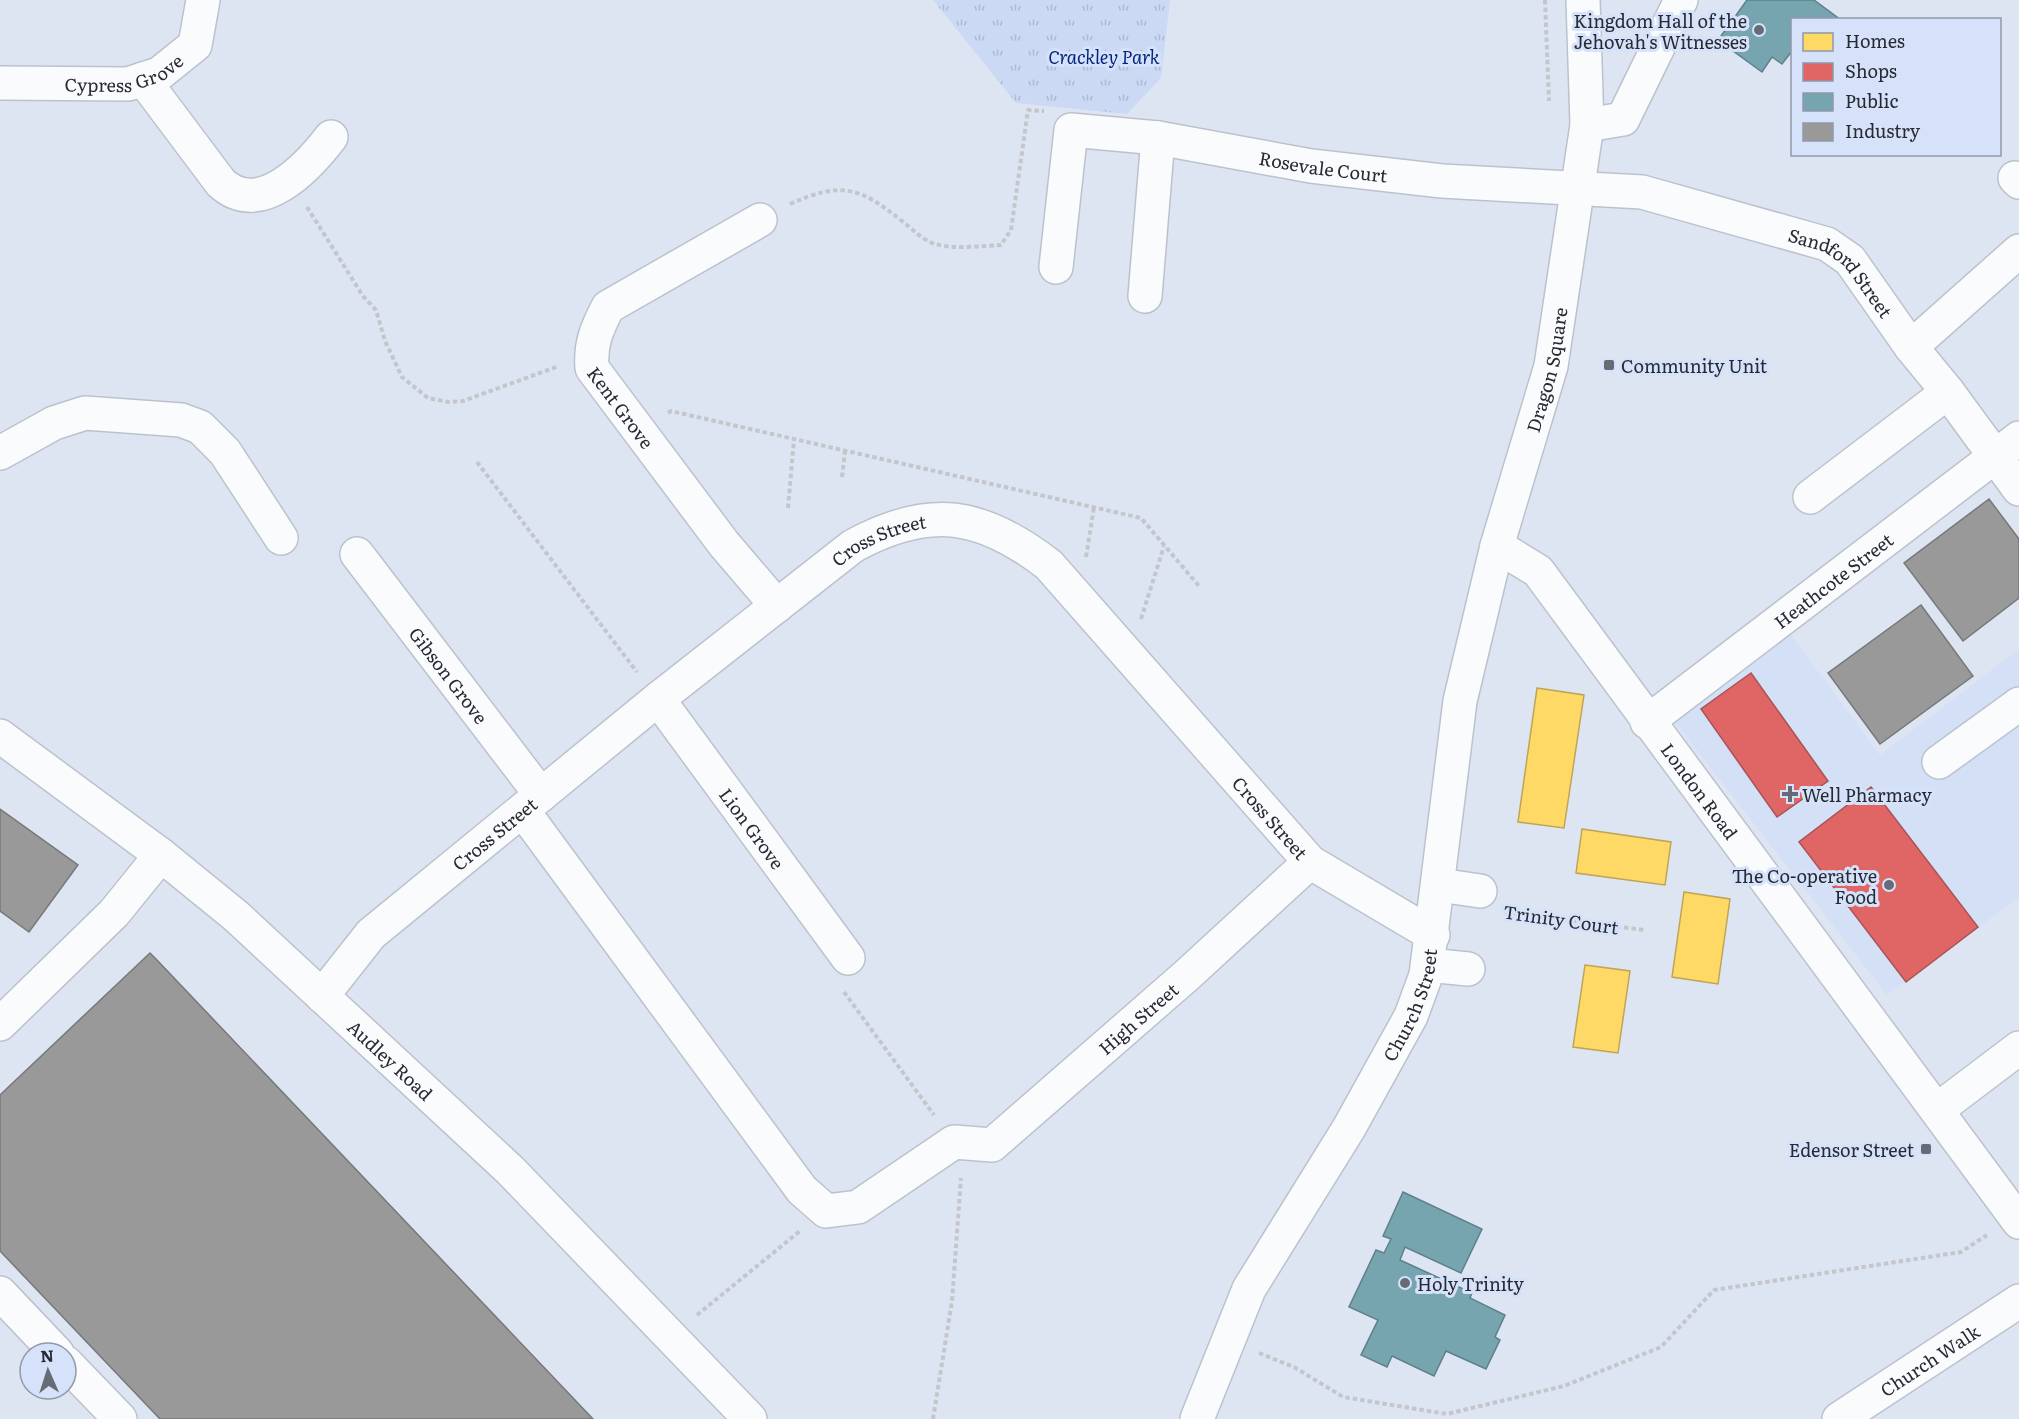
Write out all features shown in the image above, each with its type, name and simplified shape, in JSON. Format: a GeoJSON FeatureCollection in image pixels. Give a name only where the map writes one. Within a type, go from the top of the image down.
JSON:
{"type":"FeatureCollection","features":[{"type":"Feature","properties":{"kind":"street","name":"Cypress Grove"},"geometry":{"type":"LineString","coordinates":[[0,82],[128,84],[159,74],[195,45],[203,0]]}},
{"type":"Feature","properties":{"kind":"street","name":"Dragon Square"},"geometry":{"type":"LineString","coordinates":[[1497,546],[1551,366],[1587,125],[1583,0]]}},
{"type":"Feature","properties":{"kind":"street"},"geometry":{"type":"LineString","coordinates":[[1587,125],[1623,119],[1681,0]]}},
{"type":"Feature","properties":{"kind":"street"},"geometry":{"type":"LineString","coordinates":[[143,79],[221,183],[231,192],[249,195],[273,190],[287,182],[314,158],[331,137]]}},
{"type":"Feature","properties":{"kind":"street"},"geometry":{"type":"LineString","coordinates":[[1056,267],[1071,129]]}},
{"type":"Feature","properties":{"kind":"street","name":"Rosevale Court"},"geometry":{"type":"LineString","coordinates":[[1071,129],[1158,138],[1311,166],[1442,181],[1579,188]]}},
{"type":"Feature","properties":{"kind":"street"},"geometry":{"type":"LineString","coordinates":[[1145,296],[1158,138]]}},
{"type":"Feature","properties":{"kind":"street","name":"Sandford Street"},"geometry":{"type":"LineString","coordinates":[[1579,188],[1642,192],[1827,244],[1850,260],[1911,347],[1948,392],[2007,448],[2019,489]]}},
{"type":"Feature","properties":{"kind":"street","name":"Kent Grove"},"geometry":{"type":"LineString","coordinates":[[760,220],[608,307],[598,326],[591,348],[591,357],[592,368],[640,433],[724,544],[777,606]]}},
{"type":"Feature","properties":{"kind":"street"},"geometry":{"type":"LineString","coordinates":[[1911,347],[2019,251]]}},
{"type":"Feature","properties":{"kind":"street"},"geometry":{"type":"LineString","coordinates":[[1810,497],[1948,392]]}},
{"type":"Feature","properties":{"kind":"street"},"geometry":{"type":"LineString","coordinates":[[0,453],[54,423],[85,413],[181,420],[200,427],[225,452],[281,538]]}},
{"type":"Feature","properties":{"kind":"street","name":"Heathcote Street"},"geometry":{"type":"LineString","coordinates":[[1647,722],[2007,448]]}},
{"type":"Feature","properties":{"kind":"street","name":"Cross Street"},"geometry":{"type":"LineString","coordinates":[[322,996],[371,934],[657,699],[854,546],[882,530],[921,521],[972,522],[1021,544],[1049,565],[1310,862],[1431,950]]}},
{"type":"Feature","properties":{"kind":"street","name":"London Road"},"geometry":{"type":"LineString","coordinates":[[1497,546],[1538,572],[2017,1219]]}},
{"type":"Feature","properties":{"kind":"street","name":"Church Street"},"geometry":{"type":"LineString","coordinates":[[1197,1419],[1249,1288],[1349,1128],[1411,1016],[1431,950],[1460,701],[1497,546]]}},
{"type":"Feature","properties":{"kind":"street","name":"Gibson Grove"},"geometry":{"type":"LineString","coordinates":[[357,554],[802,1190],[826,1211]]}},
{"type":"Feature","properties":{"kind":"street","name":"Lion Grove"},"geometry":{"type":"LineString","coordinates":[[657,699],[848,958]]}},
{"type":"Feature","properties":{"kind":"street"},"geometry":{"type":"LineString","coordinates":[[1939,762],[2019,704]]}},
{"type":"Feature","properties":{"kind":"street","name":"Audley Road"},"geometry":{"type":"LineString","coordinates":[[0,736],[161,855],[236,916],[510,1170],[750,1419]]}},
{"type":"Feature","properties":{"kind":"street"},"geometry":{"type":"LineString","coordinates":[[0,1024],[114,913],[161,855]]}},
{"type":"Feature","properties":{"kind":"street","name":"High Street"},"geometry":{"type":"LineString","coordinates":[[826,1211],[858,1207],[954,1142],[992,1145],[1186,976],[1310,862]]}},
{"type":"Feature","properties":{"kind":"street"},"geometry":{"type":"LineString","coordinates":[[1439,885],[1489,901]]}},
{"type":"Feature","properties":{"kind":"street"},"geometry":{"type":"LineString","coordinates":[[1431,950],[1468,969]]}},
{"type":"Feature","properties":{"kind":"street"},"geometry":{"type":"LineString","coordinates":[[1937,1110],[2019,1048]]}},
{"type":"Feature","properties":{"kind":"street"},"geometry":{"type":"LineString","coordinates":[[0,1293],[46,1341]]}},
{"type":"Feature","properties":{"kind":"street","name":"Church Walk"},"geometry":{"type":"LineString","coordinates":[[1839,1419],[2019,1301]]}},
{"type":"Feature","properties":{"kind":"street"},"geometry":{"type":"LineString","coordinates":[[78,1375],[120,1419]]}},
{"type":"Feature","properties":{"kind":"path"},"geometry":{"type":"LineString","coordinates":[[1545,0],[1550,106]]}},
{"type":"Feature","properties":{"kind":"path"},"geometry":{"type":"LineString","coordinates":[[760,220],[811,195],[835,190],[859,192],[876,200],[934,244],[1001,245],[1011,230],[1028,110],[1071,114],[1071,129]]}},
{"type":"Feature","properties":{"kind":"path"},"geometry":{"type":"LineString","coordinates":[[287,182],[321,225],[363,296],[376,310],[385,342],[402,377],[428,398],[448,402],[463,401],[591,357]]}},
{"type":"Feature","properties":{"kind":"path"},"geometry":{"type":"LineString","coordinates":[[640,433],[671,411],[1141,518],[1199,586]]}},
{"type":"Feature","properties":{"kind":"path"},"geometry":{"type":"LineString","coordinates":[[788,508],[794,439]]}},
{"type":"Feature","properties":{"kind":"path"},"geometry":{"type":"LineString","coordinates":[[842,477],[845,451]]}},
{"type":"Feature","properties":{"kind":"path"},"geometry":{"type":"LineString","coordinates":[[477,462],[657,699]]}},
{"type":"Feature","properties":{"kind":"path"},"geometry":{"type":"LineString","coordinates":[[1130,657],[1164,545]]}},
{"type":"Feature","properties":{"kind":"path","name":"Trinity Court"},"geometry":{"type":"LineString","coordinates":[[1489,901],[1644,930]]}},
{"type":"Feature","properties":{"kind":"path"},"geometry":{"type":"LineString","coordinates":[[670,1336],[826,1211]]}},
{"type":"Feature","properties":{"kind":"path"},"geometry":{"type":"LineString","coordinates":[[1228,1341],[1294,1367],[1343,1397],[1447,1414],[1564,1386],[1660,1347],[1714,1290],[1961,1252],[2017,1219]]}},
{"type":"Feature","properties":{"kind":"shaded area"},"geometry":{"type":"Polygon","coordinates":[[[1791,635],[1880,755],[2019,649],[2019,897],[1887,995],[1675,722],[1791,635]]]}},
{"type":"Feature","properties":{"kind":"green space","name":"Crackley Park"},"geometry":{"type":"Polygon","coordinates":[[[933,0],[1170,0],[1161,78],[1127,114],[1016,103],[933,0]]]}},
{"type":"Feature","properties":{"kind":"building: Homes"},"geometry":{"type":"Polygon","coordinates":[[[1537,688],[1584,695],[1564,828],[1518,822],[1537,688]]]}},
{"type":"Feature","properties":{"kind":"building: Homes"},"geometry":{"type":"Polygon","coordinates":[[[1582,829],[1671,842],[1665,885],[1576,873],[1582,829]]]}},
{"type":"Feature","properties":{"kind":"building: Homes"},"geometry":{"type":"Polygon","coordinates":[[[1684,892],[1730,899],[1718,984],[1672,977],[1684,892]]]}},
{"type":"Feature","properties":{"kind":"building: Homes"},"geometry":{"type":"Polygon","coordinates":[[[1585,965],[1630,971],[1618,1053],[1573,1047],[1585,965]]]}},
{"type":"Feature","properties":{"kind":"building: Shops"},"geometry":{"type":"Polygon","coordinates":[[[1751,673],[1828,781],[1777,817],[1701,709],[1751,673]]]}},
{"type":"Feature","properties":{"kind":"building: Shops","name":"The Co-operative Food"},"geometry":{"type":"Polygon","coordinates":[[[1871,787],[1978,927],[1906,982],[1799,842],[1871,787]]]}},
{"type":"Feature","properties":{"kind":"building: Public","name":"Kingdom Hall of the Jehovah's Witnesses"},"geometry":{"type":"Polygon","coordinates":[[[1747,0],[1814,0],[1838,18],[1791,18],[1791,52],[1782,64],[1772,57],[1762,72],[1718,40],[1747,0]]]}},
{"type":"Feature","properties":{"kind":"building: Public","name":"Holy Trinity"},"geometry":{"type":"Polygon","coordinates":[[[1403,1192],[1482,1229],[1461,1273],[1405,1247],[1400,1260],[1472,1293],[1470,1298],[1505,1315],[1495,1337],[1500,1340],[1486,1369],[1446,1351],[1434,1376],[1392,1356],[1387,1367],[1361,1355],[1378,1320],[1349,1307],[1376,1250],[1384,1253],[1391,1239],[1383,1236],[1403,1192]]]}},
{"type":"Feature","properties":{"kind":"building: Industry"},"geometry":{"type":"Polygon","coordinates":[[[1989,499],[2019,539],[2019,598],[1963,641],[1904,563],[1989,499]]]}},
{"type":"Feature","properties":{"kind":"building: Industry"},"geometry":{"type":"Polygon","coordinates":[[[1921,605],[1973,676],[1880,744],[1828,673],[1921,605]]]}},
{"type":"Feature","properties":{"kind":"building: Industry"},"geometry":{"type":"Polygon","coordinates":[[[0,809],[78,865],[29,932],[0,911],[0,809]]]}},
{"type":"Feature","properties":{"kind":"building: Industry"},"geometry":{"type":"Polygon","coordinates":[[[150,953],[593,1419],[160,1419],[0,1251],[0,1095],[150,953]]]}},
{"type":"Feature","properties":{"kind":"place","name":"Kingdom Hall of the Jehovah's Witnesses"},"geometry":{"type":"Point","coordinates":[1759,30]}},
{"type":"Feature","properties":{"kind":"place","name":"Community Unit"},"geometry":{"type":"Point","coordinates":[1609,365]}},
{"type":"Feature","properties":{"kind":"place","name":"Well Pharmacy"},"geometry":{"type":"Point","coordinates":[1790,794]}},
{"type":"Feature","properties":{"kind":"place","name":"The Co-operative Food"},"geometry":{"type":"Point","coordinates":[1889,885]}},
{"type":"Feature","properties":{"kind":"place","name":"Edensor Street"},"geometry":{"type":"Point","coordinates":[1926,1149]}},
{"type":"Feature","properties":{"kind":"place","name":"Holy Trinity"},"geometry":{"type":"Point","coordinates":[1405,1283]}}]}
